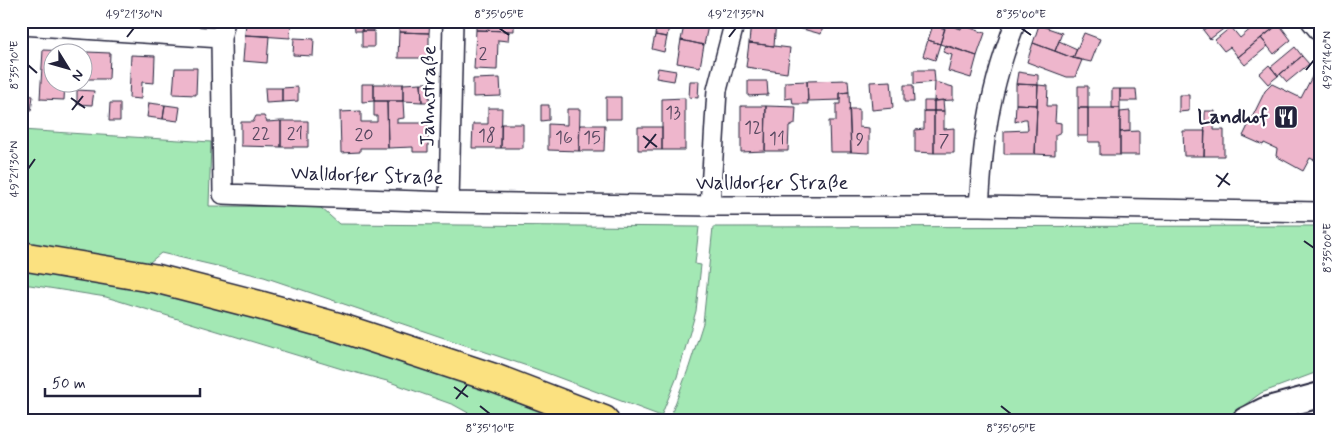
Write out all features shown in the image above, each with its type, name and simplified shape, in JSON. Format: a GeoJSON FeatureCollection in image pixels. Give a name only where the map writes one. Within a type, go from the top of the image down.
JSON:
{"type":"FeatureCollection","features":[{"type":"Feature","properties":{"kind":"main road"},"geometry":{"type":"LineString","coordinates":[[21,256],[158,279],[338,327],[494,378],[604,420]]}},
{"type":"Feature","properties":{"kind":"street","name":"Jahnstraße"},"geometry":{"type":"LineString","coordinates":[[449,202],[453,21]]}},
{"type":"Feature","properties":{"kind":"street"},"geometry":{"type":"LineString","coordinates":[[710,206],[717,90],[735,21]]}},
{"type":"Feature","properties":{"kind":"street"},"geometry":{"type":"LineString","coordinates":[[979,206],[986,132],[994,91],[1008,40],[1016,21]]}},
{"type":"Feature","properties":{"kind":"street"},"geometry":{"type":"LineString","coordinates":[[1311,21],[1320,32]]}},
{"type":"Feature","properties":{"kind":"street"},"geometry":{"type":"LineString","coordinates":[[21,25],[223,30]]}},
{"type":"Feature","properties":{"kind":"street","name":"Walldorfer Straße"},"geometry":{"type":"LineString","coordinates":[[223,30],[223,194],[449,202],[710,206],[979,206],[1320,212]]}},
{"type":"Feature","properties":{"kind":"street"},"geometry":{"type":"LineString","coordinates":[[1245,420],[1265,410],[1320,396]]}},
{"type":"Feature","properties":{"kind":"street"},"geometry":{"type":"LineString","coordinates":[[1276,420],[1320,396]]}},
{"type":"Feature","properties":{"kind":"green space"},"geometry":{"type":"Polygon","coordinates":[[[21,130],[211,142],[209,206],[320,207],[339,224],[699,227],[695,264],[701,265],[696,311],[677,377],[661,416],[536,369],[264,277],[161,253],[144,267],[21,245],[21,130]]]}},
{"type":"Feature","properties":{"kind":"green space"},"geometry":{"type":"Polygon","coordinates":[[[1320,226],[1320,372],[1261,393],[1224,420],[669,420],[703,323],[713,227],[1320,226]]]}},
{"type":"Feature","properties":{"kind":"green space"},"geometry":{"type":"Polygon","coordinates":[[[21,268],[168,293],[364,344],[573,420],[481,420],[454,405],[387,381],[106,297],[21,285],[21,268]]]}},
{"type":"Feature","properties":{"kind":"building"},"geometry":{"type":"Polygon","coordinates":[[[246,21],[291,23],[290,38],[245,35],[246,21]]]}},
{"type":"Feature","properties":{"kind":"building"},"geometry":{"type":"Polygon","coordinates":[[[354,21],[362,21],[362,31],[355,31],[354,21]]]}},
{"type":"Feature","properties":{"kind":"building"},"geometry":{"type":"Polygon","coordinates":[[[362,21],[374,21],[374,31],[362,31],[362,21]]]}},
{"type":"Feature","properties":{"kind":"building"},"geometry":{"type":"Polygon","coordinates":[[[399,21],[430,21],[429,33],[399,32],[399,21]]]}},
{"type":"Feature","properties":{"kind":"building"},"geometry":{"type":"Polygon","coordinates":[[[476,21],[514,23],[514,31],[476,30],[476,21]]]}},
{"type":"Feature","properties":{"kind":"building"},"geometry":{"type":"Polygon","coordinates":[[[657,21],[670,21],[667,37],[655,35],[657,21]]]}},
{"type":"Feature","properties":{"kind":"building"},"geometry":{"type":"Polygon","coordinates":[[[685,21],[709,21],[704,45],[681,40],[685,21]]]}},
{"type":"Feature","properties":{"kind":"building"},"geometry":{"type":"Polygon","coordinates":[[[751,21],[776,21],[774,46],[749,43],[751,21]]]}},
{"type":"Feature","properties":{"kind":"building"},"geometry":{"type":"Polygon","coordinates":[[[796,21],[824,23],[821,34],[795,27],[796,21]]]}},
{"type":"Feature","properties":{"kind":"building"},"geometry":{"type":"Polygon","coordinates":[[[1216,21],[1228,21],[1230,24],[1210,39],[1203,30],[1216,21]]]}},
{"type":"Feature","properties":{"kind":"building"},"geometry":{"type":"Polygon","coordinates":[[[1252,21],[1277,21],[1279,24],[1238,57],[1230,47],[1224,51],[1215,40],[1231,27],[1240,38],[1253,27],[1249,23],[1252,21]]]}},
{"type":"Feature","properties":{"kind":"building"},"geometry":{"type":"Polygon","coordinates":[[[946,24],[961,29],[962,25],[985,33],[977,56],[940,44],[946,24]]]}},
{"type":"Feature","properties":{"kind":"building"},"geometry":{"type":"Polygon","coordinates":[[[1279,24],[1291,40],[1274,54],[1261,38],[1279,24]]]}},
{"type":"Feature","properties":{"kind":"building"},"geometry":{"type":"Polygon","coordinates":[[[933,25],[945,29],[940,44],[928,40],[933,25]]]}},
{"type":"Feature","properties":{"kind":"building"},"geometry":{"type":"Polygon","coordinates":[[[1039,25],[1062,33],[1055,51],[1033,43],[1039,25]]]}},
{"type":"Feature","properties":{"kind":"building"},"geometry":{"type":"Polygon","coordinates":[[[476,30],[509,31],[508,41],[498,40],[497,70],[474,69],[476,30]]]}},
{"type":"Feature","properties":{"kind":"building"},"geometry":{"type":"Polygon","coordinates":[[[362,31],[374,31],[374,47],[362,47],[362,31]]]}},
{"type":"Feature","properties":{"kind":"building"},"geometry":{"type":"Polygon","coordinates":[[[399,32],[429,33],[429,58],[398,58],[399,32]]]}},
{"type":"Feature","properties":{"kind":"building"},"geometry":{"type":"Polygon","coordinates":[[[1084,33],[1100,39],[1091,62],[1073,58],[1084,33]]]}},
{"type":"Feature","properties":{"kind":"building"},"geometry":{"type":"Polygon","coordinates":[[[245,35],[269,36],[267,63],[243,61],[245,35]]]}},
{"type":"Feature","properties":{"kind":"building"},"geometry":{"type":"Polygon","coordinates":[[[655,35],[667,37],[664,52],[652,49],[655,35]]]}},
{"type":"Feature","properties":{"kind":"building"},"geometry":{"type":"Polygon","coordinates":[[[294,38],[314,39],[313,56],[293,55],[294,38]]]}},
{"type":"Feature","properties":{"kind":"building"},"geometry":{"type":"Polygon","coordinates":[[[1261,38],[1268,46],[1245,65],[1238,57],[1261,38]]]}},
{"type":"Feature","properties":{"kind":"building"},"geometry":{"type":"Polygon","coordinates":[[[681,40],[704,45],[700,67],[677,63],[681,40]]]}},
{"type":"Feature","properties":{"kind":"building"},"geometry":{"type":"Polygon","coordinates":[[[928,40],[940,44],[935,60],[923,56],[928,40]]]}},
{"type":"Feature","properties":{"kind":"building"},"geometry":{"type":"Polygon","coordinates":[[[1059,41],[1077,49],[1073,58],[1055,51],[1059,41]]]}},
{"type":"Feature","properties":{"kind":"building"},"geometry":{"type":"Polygon","coordinates":[[[749,43],[790,48],[787,73],[746,67],[749,43]]]}},
{"type":"Feature","properties":{"kind":"building"},"geometry":{"type":"Polygon","coordinates":[[[1033,43],[1082,60],[1075,77],[1067,77],[1027,62],[1033,43]]]}},
{"type":"Feature","properties":{"kind":"building"},"geometry":{"type":"Polygon","coordinates":[[[946,45],[977,56],[971,78],[948,71],[952,55],[943,52],[946,45]]]}},
{"type":"Feature","properties":{"kind":"building"},"geometry":{"type":"Polygon","coordinates":[[[1295,47],[1302,56],[1278,76],[1271,67],[1295,47]]]}},
{"type":"Feature","properties":{"kind":"building"},"geometry":{"type":"Polygon","coordinates":[[[92,52],[110,53],[109,79],[92,79],[92,52]]]}},
{"type":"Feature","properties":{"kind":"building"},"geometry":{"type":"Polygon","coordinates":[[[131,55],[155,56],[154,83],[142,82],[141,99],[129,98],[131,55]]]}},
{"type":"Feature","properties":{"kind":"building"},"geometry":{"type":"Polygon","coordinates":[[[1302,56],[1309,64],[1287,82],[1280,74],[1302,56]]]}},
{"type":"Feature","properties":{"kind":"building"},"geometry":{"type":"Polygon","coordinates":[[[1269,65],[1278,76],[1268,84],[1259,74],[1269,65]]]}},
{"type":"Feature","properties":{"kind":"building"},"geometry":{"type":"Polygon","coordinates":[[[42,66],[42,92],[64,92],[64,100],[40,99],[42,66]]]}},
{"type":"Feature","properties":{"kind":"building"},"geometry":{"type":"Polygon","coordinates":[[[175,68],[197,68],[196,95],[173,94],[175,68]]]}},
{"type":"Feature","properties":{"kind":"building"},"geometry":{"type":"Polygon","coordinates":[[[658,68],[676,71],[674,81],[656,78],[658,68]]]}},
{"type":"Feature","properties":{"kind":"building"},"geometry":{"type":"Polygon","coordinates":[[[914,70],[934,70],[935,82],[914,84],[914,70]]]}},
{"type":"Feature","properties":{"kind":"building"},"geometry":{"type":"Polygon","coordinates":[[[1018,72],[1038,75],[1038,85],[1016,84],[1018,72]]]}},
{"type":"Feature","properties":{"kind":"building","name":"Landhof"},"geometry":{"type":"Polygon","coordinates":[[[1314,73],[1320,76],[1320,149],[1314,160],[1310,158],[1303,171],[1276,156],[1277,149],[1243,136],[1265,91],[1272,84],[1301,98],[1314,73]]]}},
{"type":"Feature","properties":{"kind":"building"},"geometry":{"type":"Polygon","coordinates":[[[500,78],[501,96],[473,97],[473,79],[500,78]]]}},
{"type":"Feature","properties":{"kind":"building"},"geometry":{"type":"Polygon","coordinates":[[[848,80],[849,92],[840,93],[840,100],[808,101],[807,81],[848,80]]]}},
{"type":"Feature","properties":{"kind":"building"},"geometry":{"type":"Polygon","coordinates":[[[690,81],[699,81],[698,98],[689,97],[690,81]]]}},
{"type":"Feature","properties":{"kind":"building"},"geometry":{"type":"Polygon","coordinates":[[[748,81],[767,81],[768,95],[748,96],[748,81]]]}},
{"type":"Feature","properties":{"kind":"building"},"geometry":{"type":"Polygon","coordinates":[[[807,81],[808,104],[793,104],[792,98],[785,99],[785,82],[807,81]]]}},
{"type":"Feature","properties":{"kind":"building"},"geometry":{"type":"Polygon","coordinates":[[[891,81],[893,108],[872,110],[870,82],[891,81]]]}},
{"type":"Feature","properties":{"kind":"building"},"geometry":{"type":"Polygon","coordinates":[[[935,82],[953,87],[953,100],[934,101],[935,82]]]}},
{"type":"Feature","properties":{"kind":"building"},"geometry":{"type":"Polygon","coordinates":[[[421,83],[430,83],[429,102],[422,102],[421,83]]]}},
{"type":"Feature","properties":{"kind":"building"},"geometry":{"type":"Polygon","coordinates":[[[421,83],[422,102],[403,101],[403,84],[421,83]]]}},
{"type":"Feature","properties":{"kind":"building"},"geometry":{"type":"Polygon","coordinates":[[[362,84],[374,84],[374,101],[362,102],[362,84]]]}},
{"type":"Feature","properties":{"kind":"building"},"geometry":{"type":"Polygon","coordinates":[[[374,84],[403,84],[403,101],[374,101],[374,84]]]}},
{"type":"Feature","properties":{"kind":"building"},"geometry":{"type":"Polygon","coordinates":[[[1016,84],[1038,85],[1037,105],[1016,104],[1016,84]]]}},
{"type":"Feature","properties":{"kind":"building"},"geometry":{"type":"Polygon","coordinates":[[[904,85],[913,85],[914,102],[904,102],[904,85]]]}},
{"type":"Feature","properties":{"kind":"building"},"geometry":{"type":"Polygon","coordinates":[[[1038,85],[1048,86],[1047,106],[1056,106],[1055,122],[1061,123],[1061,132],[1055,135],[1055,155],[1035,154],[1038,85]]]}},
{"type":"Feature","properties":{"kind":"building"},"geometry":{"type":"Polygon","coordinates":[[[1078,86],[1088,86],[1088,108],[1078,108],[1078,86]]]}},
{"type":"Feature","properties":{"kind":"building"},"geometry":{"type":"Polygon","coordinates":[[[298,87],[298,101],[282,102],[282,88],[298,87]]]}},
{"type":"Feature","properties":{"kind":"building"},"geometry":{"type":"Polygon","coordinates":[[[265,88],[282,88],[282,102],[266,103],[265,88]]]}},
{"type":"Feature","properties":{"kind":"building"},"geometry":{"type":"Polygon","coordinates":[[[1112,89],[1120,89],[1120,108],[1112,108],[1112,89]]]}},
{"type":"Feature","properties":{"kind":"building"},"geometry":{"type":"Polygon","coordinates":[[[1120,89],[1136,89],[1137,101],[1120,101],[1120,89]]]}},
{"type":"Feature","properties":{"kind":"building"},"geometry":{"type":"Polygon","coordinates":[[[94,91],[92,105],[77,104],[77,92],[94,91]]]}},
{"type":"Feature","properties":{"kind":"building"},"geometry":{"type":"Polygon","coordinates":[[[849,92],[851,152],[830,152],[829,121],[836,121],[836,104],[840,104],[840,93],[849,92]]]}},
{"type":"Feature","properties":{"kind":"building"},"geometry":{"type":"Polygon","coordinates":[[[25,95],[33,96],[31,111],[24,110],[25,95]]]}},
{"type":"Feature","properties":{"kind":"building"},"geometry":{"type":"Polygon","coordinates":[[[1179,95],[1189,95],[1189,111],[1179,112],[1179,95]]]}},
{"type":"Feature","properties":{"kind":"building"},"geometry":{"type":"Polygon","coordinates":[[[606,97],[621,97],[621,119],[606,119],[606,97]]]}},
{"type":"Feature","properties":{"kind":"building"},"geometry":{"type":"Polygon","coordinates":[[[685,98],[685,150],[662,150],[662,99],[685,98]]]}},
{"type":"Feature","properties":{"kind":"building"},"geometry":{"type":"Polygon","coordinates":[[[943,100],[944,111],[934,111],[934,101],[943,100]]]}},
{"type":"Feature","properties":{"kind":"building"},"geometry":{"type":"Polygon","coordinates":[[[374,101],[387,101],[388,148],[360,148],[360,152],[341,153],[340,112],[361,111],[361,122],[377,122],[377,116],[374,116],[374,101]]]}},
{"type":"Feature","properties":{"kind":"building"},"geometry":{"type":"Polygon","coordinates":[[[387,101],[403,101],[404,118],[397,119],[397,123],[428,123],[428,152],[413,152],[413,147],[388,148],[387,101]]]}},
{"type":"Feature","properties":{"kind":"building"},"geometry":{"type":"Polygon","coordinates":[[[924,101],[934,101],[934,111],[924,111],[924,101]]]}},
{"type":"Feature","properties":{"kind":"building"},"geometry":{"type":"Polygon","coordinates":[[[110,103],[120,103],[120,121],[109,121],[110,103]]]}},
{"type":"Feature","properties":{"kind":"building"},"geometry":{"type":"Polygon","coordinates":[[[149,103],[165,105],[163,119],[147,117],[149,103]]]}},
{"type":"Feature","properties":{"kind":"building"},"geometry":{"type":"Polygon","coordinates":[[[1016,104],[1037,105],[1035,154],[1004,154],[1004,131],[1028,130],[1027,119],[1015,122],[1016,104]]]}},
{"type":"Feature","properties":{"kind":"building"},"geometry":{"type":"Polygon","coordinates":[[[165,105],[180,107],[178,121],[163,119],[165,105]]]}},
{"type":"Feature","properties":{"kind":"building"},"geometry":{"type":"Polygon","coordinates":[[[541,105],[549,105],[549,120],[541,121],[541,105]]]}},
{"type":"Feature","properties":{"kind":"building"},"geometry":{"type":"Polygon","coordinates":[[[741,106],[766,106],[765,151],[741,152],[741,106]]]}},
{"type":"Feature","properties":{"kind":"building"},"geometry":{"type":"Polygon","coordinates":[[[766,106],[796,107],[795,124],[789,127],[788,151],[765,151],[766,106]]]}},
{"type":"Feature","properties":{"kind":"building"},"geometry":{"type":"Polygon","coordinates":[[[488,108],[502,108],[501,148],[472,148],[473,124],[488,124],[488,108]]]}},
{"type":"Feature","properties":{"kind":"building"},"geometry":{"type":"Polygon","coordinates":[[[1078,108],[1088,108],[1088,136],[1078,136],[1078,108]]]}},
{"type":"Feature","properties":{"kind":"building"},"geometry":{"type":"Polygon","coordinates":[[[1088,108],[1120,108],[1120,155],[1100,155],[1100,142],[1088,142],[1088,108]]]}},
{"type":"Feature","properties":{"kind":"building"},"geometry":{"type":"Polygon","coordinates":[[[567,109],[580,109],[579,151],[548,150],[548,124],[567,125],[567,109]]]}},
{"type":"Feature","properties":{"kind":"building"},"geometry":{"type":"Polygon","coordinates":[[[849,109],[859,109],[859,127],[869,128],[869,153],[851,152],[849,109]]]}},
{"type":"Feature","properties":{"kind":"building"},"geometry":{"type":"Polygon","coordinates":[[[924,111],[934,111],[934,153],[915,152],[915,130],[924,129],[924,111]]]}},
{"type":"Feature","properties":{"kind":"building"},"geometry":{"type":"Polygon","coordinates":[[[934,111],[944,111],[944,129],[954,128],[954,153],[934,153],[934,111]]]}},
{"type":"Feature","properties":{"kind":"building"},"geometry":{"type":"Polygon","coordinates":[[[1130,111],[1130,131],[1120,132],[1120,112],[1130,111]]]}},
{"type":"Feature","properties":{"kind":"building"},"geometry":{"type":"Polygon","coordinates":[[[1205,111],[1215,111],[1214,130],[1224,130],[1224,156],[1204,156],[1205,111]]]}},
{"type":"Feature","properties":{"kind":"building"},"geometry":{"type":"Polygon","coordinates":[[[256,116],[264,116],[267,122],[281,121],[281,147],[241,146],[241,122],[253,122],[256,116]]]}},
{"type":"Feature","properties":{"kind":"building"},"geometry":{"type":"Polygon","coordinates":[[[281,121],[308,121],[308,147],[281,147],[281,121]]]}},
{"type":"Feature","properties":{"kind":"building"},"geometry":{"type":"Polygon","coordinates":[[[501,124],[523,124],[523,148],[501,148],[501,124]]]}},
{"type":"Feature","properties":{"kind":"building"},"geometry":{"type":"Polygon","coordinates":[[[580,125],[605,125],[604,151],[579,151],[580,125]]]}},
{"type":"Feature","properties":{"kind":"building"},"geometry":{"type":"Polygon","coordinates":[[[638,127],[662,127],[662,150],[638,150],[638,127]]]}},
{"type":"Feature","properties":{"kind":"building"},"geometry":{"type":"Polygon","coordinates":[[[1139,131],[1139,155],[1120,155],[1120,132],[1139,131]]]}},
{"type":"Feature","properties":{"kind":"building"},"geometry":{"type":"Polygon","coordinates":[[[1183,131],[1205,131],[1204,156],[1184,156],[1183,131]]]}},
{"type":"Feature","properties":{"kind":"place","name":"Landhof"},"geometry":{"type":"Point","coordinates":[1286,117]}}]}
